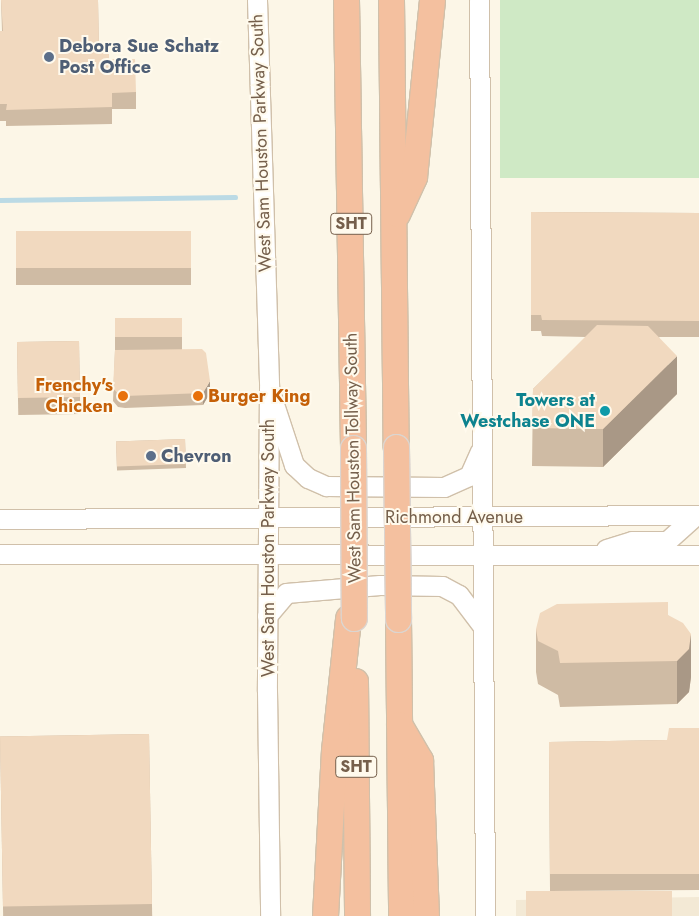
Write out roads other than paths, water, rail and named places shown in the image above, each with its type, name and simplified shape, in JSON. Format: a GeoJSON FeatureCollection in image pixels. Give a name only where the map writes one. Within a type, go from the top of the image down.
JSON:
{"type":"FeatureCollection","features":[{"type":"Feature","properties":{"kind":"highway","name":"West Sam Houston Tollway South"},"geometry":{"type":"LineString","coordinates":[[346,0],[354,558],[351,618]]}},
{"type":"Feature","properties":{"kind":"highway","name":"SHT"},"geometry":{"type":"LineString","coordinates":[[391,0],[401,916]]}},
{"type":"Feature","properties":{"kind":"highway"},"geometry":{"type":"LineString","coordinates":[[394,221],[414,177],[432,0]]}},
{"type":"Feature","properties":{"kind":"highway","name":"SHT"},"geometry":{"type":"LineString","coordinates":[[351,618],[357,916]]}},
{"type":"Feature","properties":{"kind":"highway"},"geometry":{"type":"LineString","coordinates":[[325,916],[334,750],[351,618]]}},
{"type":"Feature","properties":{"kind":"highway"},"geometry":{"type":"LineString","coordinates":[[399,724],[420,760],[426,916]]}},
{"type":"Feature","properties":{"kind":"main road","name":"West Sam Houston Parkway South"},"geometry":{"type":"LineString","coordinates":[[257,0],[269,390],[267,616],[270,916]]}},
{"type":"Feature","properties":{"kind":"main road"},"geometry":{"type":"LineString","coordinates":[[478,0],[484,516],[482,625],[485,916]]}},
{"type":"Feature","properties":{"kind":"main road"},"geometry":{"type":"LineString","coordinates":[[269,390],[284,424],[294,465],[308,478],[326,486],[444,487],[468,476],[482,448]]}},
{"type":"Feature","properties":{"kind":"main road"},"geometry":{"type":"LineString","coordinates":[[592,554],[632,540],[667,541],[698,515]]}},
{"type":"Feature","properties":{"kind":"main road","name":"Richmond Avenue"},"geometry":{"type":"LineString","coordinates":[[0,519],[698,515]]}},
{"type":"Feature","properties":{"kind":"main road"},"geometry":{"type":"LineString","coordinates":[[679,555],[699,544]]}},
{"type":"Feature","properties":{"kind":"main road","name":"Richmond Avenue"},"geometry":{"type":"LineString","coordinates":[[0,554],[699,555]]}},
{"type":"Feature","properties":{"kind":"main road"},"geometry":{"type":"LineString","coordinates":[[267,616],[286,593],[380,586],[442,586],[459,595],[482,625]]}},
{"type":"Feature","properties":{"kind":"waterway"},"geometry":{"type":"LineString","coordinates":[[0,200],[235,197]]}},
{"type":"Feature","properties":{"kind":"place","name":"Debora Sue Schatz Post Office"},"geometry":{"type":"Point","coordinates":[49,57]}},
{"type":"Feature","properties":{"kind":"place","name":"Frenchy's Chicken"},"geometry":{"type":"Point","coordinates":[123,396]}},
{"type":"Feature","properties":{"kind":"place","name":"Burger King"},"geometry":{"type":"Point","coordinates":[198,396]}},
{"type":"Feature","properties":{"kind":"place","name":"Towers at Westchase ONE"},"geometry":{"type":"Point","coordinates":[605,411]}},
{"type":"Feature","properties":{"kind":"place","name":"Chevron"},"geometry":{"type":"Point","coordinates":[151,456]}}]}
